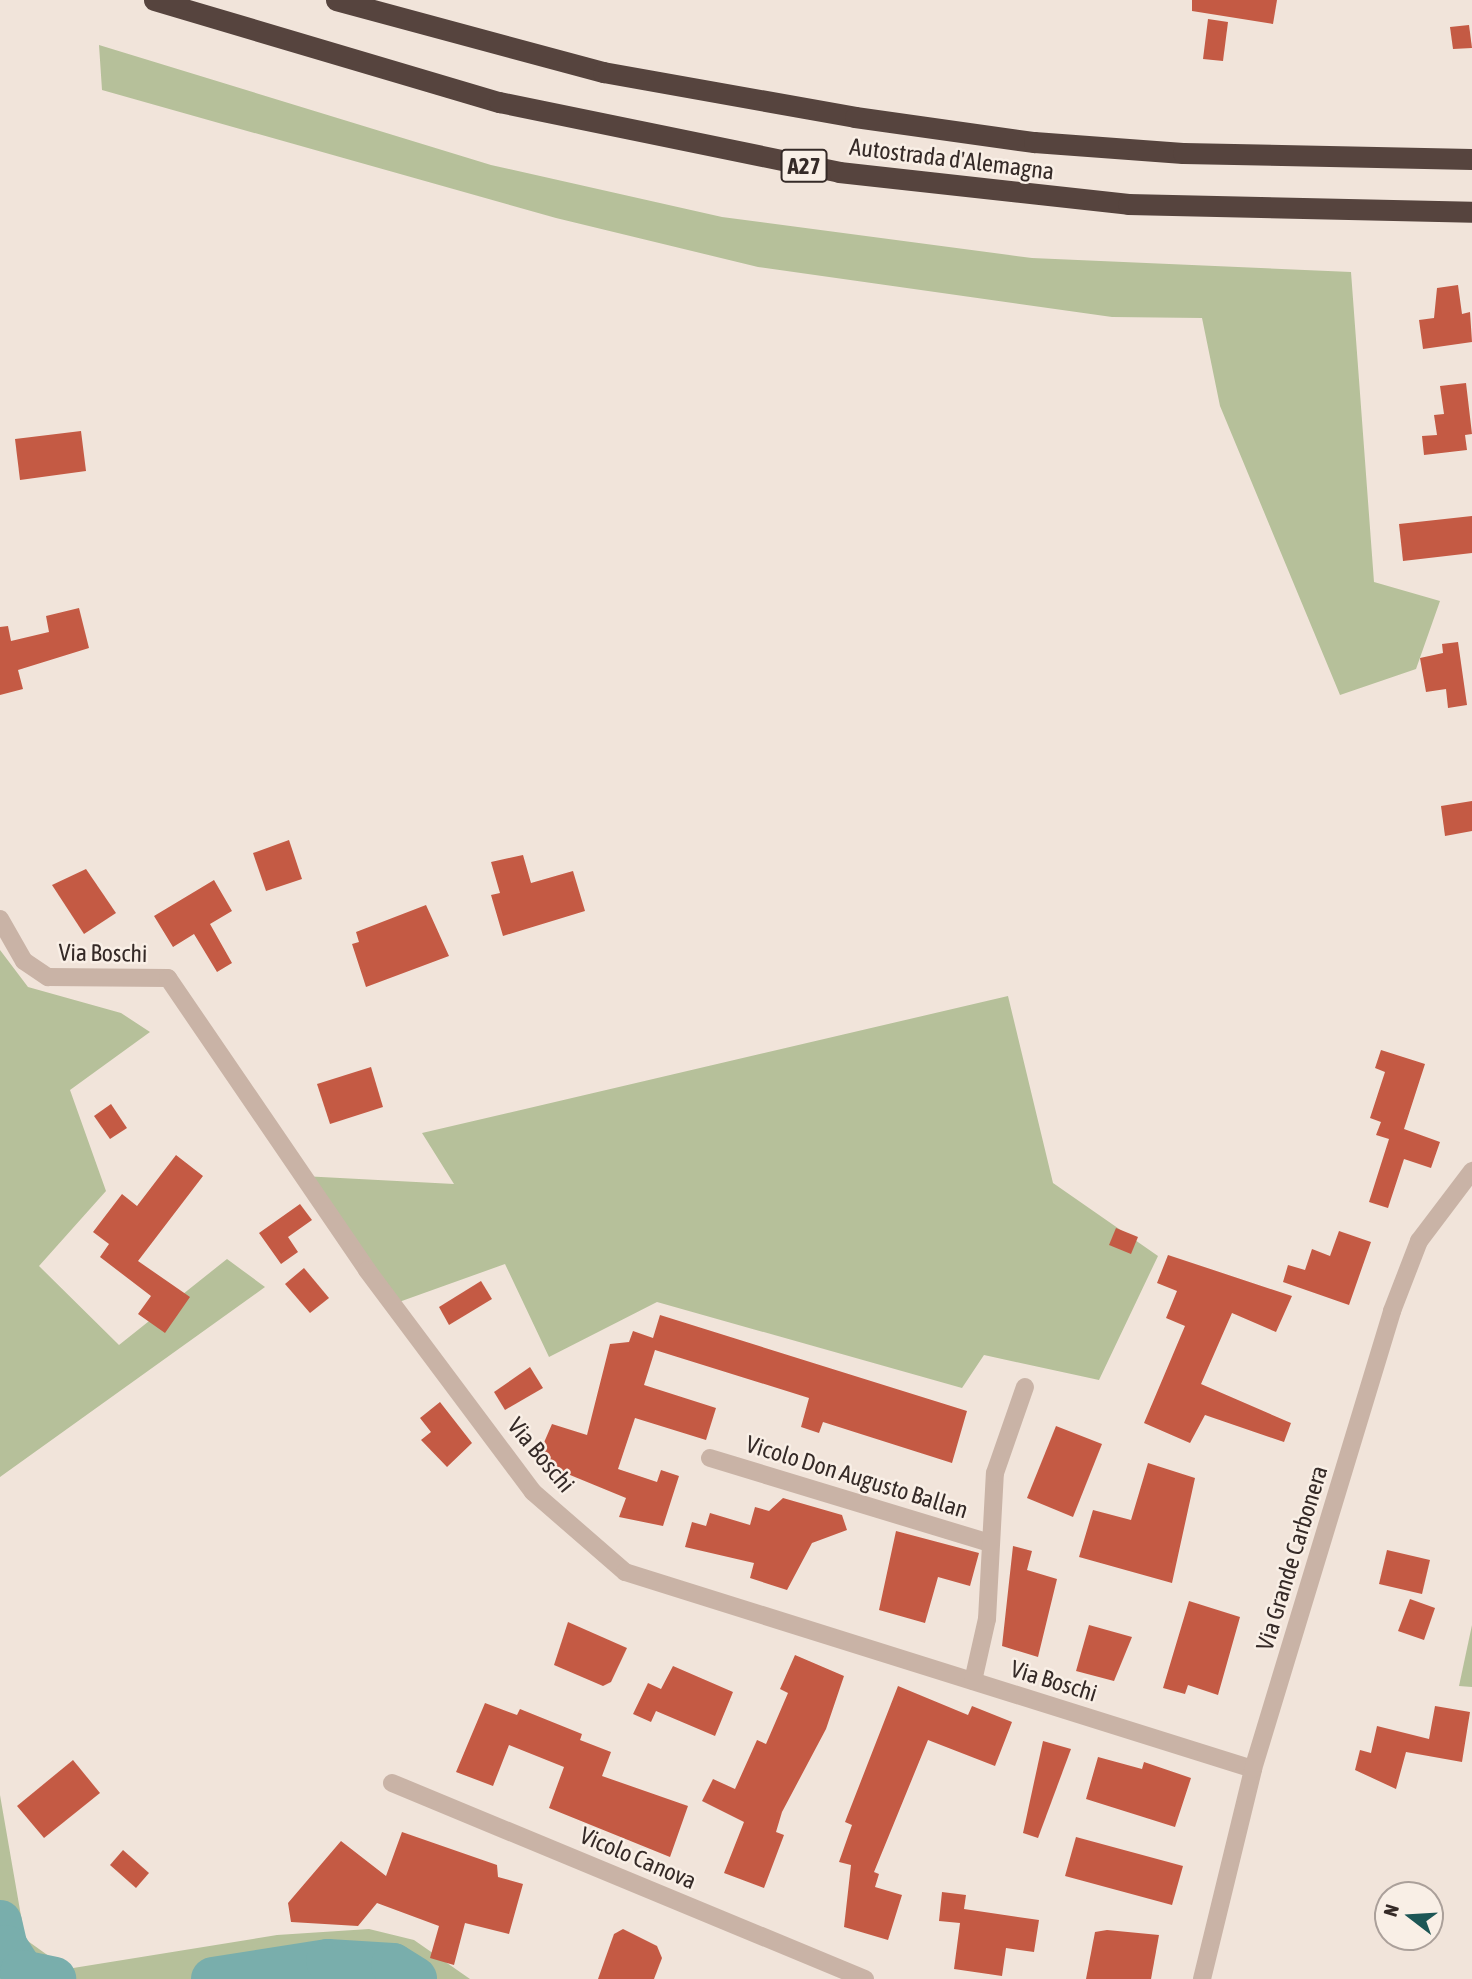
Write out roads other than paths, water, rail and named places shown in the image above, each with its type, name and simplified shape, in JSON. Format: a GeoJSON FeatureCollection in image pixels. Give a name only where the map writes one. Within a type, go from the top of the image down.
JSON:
{"type":"FeatureCollection","features":[{"type":"Feature","properties":{"kind":"highway","name":"Autostrada d'Alemagna"},"geometry":{"type":"LineString","coordinates":[[154,0],[499,102],[839,172],[1128,204],[1472,212]]}},
{"type":"Feature","properties":{"kind":"highway","name":"Autostrada d'Alemagna"},"geometry":{"type":"LineString","coordinates":[[336,0],[615,75],[1034,142],[1183,153],[1472,159]]}},
{"type":"Feature","properties":{"kind":"street","name":"Via Boschi"},"geometry":{"type":"LineString","coordinates":[[0,919],[24,961],[48,977],[168,978],[367,1270],[533,1492],[625,1572],[1253,1769]]}},
{"type":"Feature","properties":{"kind":"street","name":"Via Grande Carbonera"},"geometry":{"type":"LineString","coordinates":[[1202,1979],[1253,1769],[1392,1311],[1419,1241],[1472,1171]]}},
{"type":"Feature","properties":{"kind":"street","name":"Vicolo Don Augusto Ballan"},"geometry":{"type":"LineString","coordinates":[[973,1681],[987,1619],[989,1543],[995,1473],[1025,1387]]}},
{"type":"Feature","properties":{"kind":"street","name":"Vicolo Don Augusto Ballan"},"geometry":{"type":"LineString","coordinates":[[710,1458],[989,1543]]}},
{"type":"Feature","properties":{"kind":"street","name":"Vicolo Canova"},"geometry":{"type":"LineString","coordinates":[[392,1783],[865,1979]]}},
{"type":"Feature","properties":{"kind":"waterway"},"geometry":{"type":"LineString","coordinates":[[0,1922],[6,1947],[22,1972],[54,1979]]}},
{"type":"Feature","properties":{"kind":"waterway"},"geometry":{"type":"LineString","coordinates":[[213,1979],[328,1961],[393,1965],[415,1979]]}}]}
